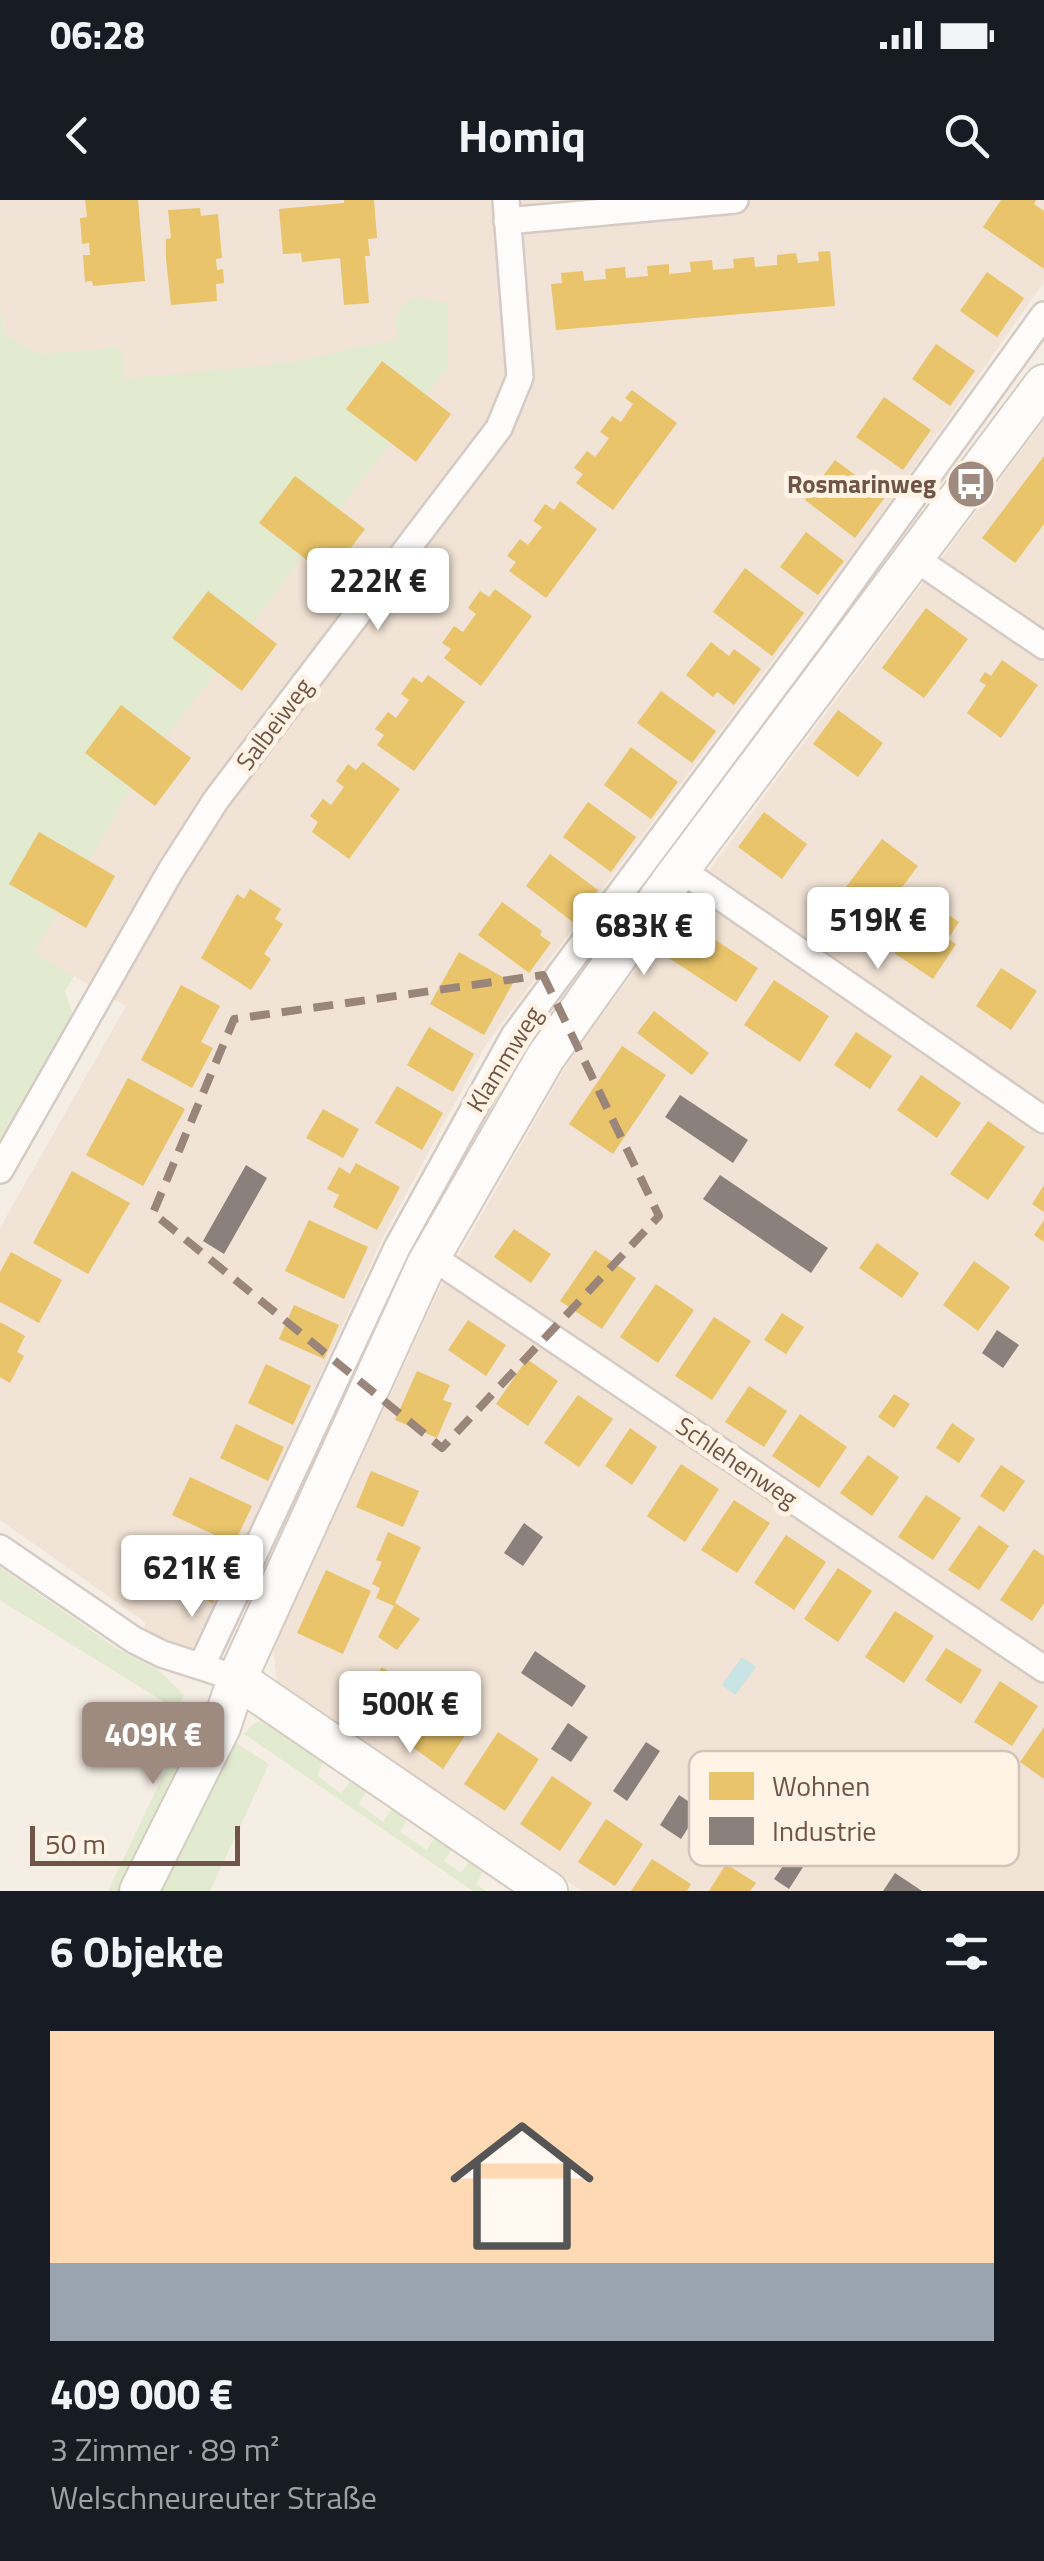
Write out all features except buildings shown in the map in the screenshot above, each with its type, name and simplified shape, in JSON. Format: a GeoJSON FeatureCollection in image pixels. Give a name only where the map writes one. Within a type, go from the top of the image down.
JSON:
{"type":"FeatureCollection","features":[{"type":"Feature","properties":{"kind":"main road","name":"Klammweg"},"geometry":{"type":"LineString","coordinates":[[219,1672],[431,1256],[544,1058],[680,869],[1044,384]]}},
{"type":"Feature","properties":{"kind":"main road"},"geometry":{"type":"LineString","coordinates":[[139,1891],[221,1727],[219,1672]]}},
{"type":"Feature","properties":{"kind":"main road"},"geometry":{"type":"LineString","coordinates":[[219,1672],[548,1891]]}},
{"type":"Feature","properties":{"kind":"street","name":"Salbeiweg"},"geometry":{"type":"LineString","coordinates":[[0,1170],[170,872],[216,800],[499,428],[520,378],[507,210],[736,200]]}},
{"type":"Feature","properties":{"kind":"street","name":"Klammweg"},"geometry":{"type":"LineString","coordinates":[[219,1672],[397,1248],[514,1036],[823,622],[1044,315]]}},
{"type":"Feature","properties":{"kind":"street"},"geometry":{"type":"LineString","coordinates":[[916,559],[1044,646]]}},
{"type":"Feature","properties":{"kind":"street"},"geometry":{"type":"LineString","coordinates":[[680,869],[1044,1120]]}},
{"type":"Feature","properties":{"kind":"street","name":"Schlehenweg"},"geometry":{"type":"LineString","coordinates":[[431,1256],[1044,1669]]}},
{"type":"Feature","properties":{"kind":"street"},"geometry":{"type":"LineString","coordinates":[[0,1548],[134,1640],[162,1654],[219,1672]]}},
{"type":"Feature","properties":{"kind":"highlighted area"},"geometry":{"type":"Polygon","coordinates":[[[543,975],[659,1216],[442,1448],[153,1213],[234,1019],[543,975]]]}},
{"type":"Feature","properties":{"kind":"shaded area"},"geometry":{"type":"Polygon","coordinates":[[[0,200],[1044,200],[1044,282],[866,536],[487,1043],[383,1237],[195,1649],[186,1651],[144,1631],[145,1622],[0,1520],[0,1228],[126,1006],[0,934],[0,761],[122,507],[122,347],[39,354],[6,335],[0,304],[0,200]]]}},
{"type":"Feature","properties":{"kind":"shaded area"},"geometry":{"type":"Polygon","coordinates":[[[1044,420],[1044,1891],[582,1891],[277,1681],[273,1648],[439,1290],[574,1052],[1044,420]]]}},
{"type":"Feature","properties":{"kind":"green space"},"geometry":{"type":"Polygon","coordinates":[[[414,297],[448,303],[448,367],[426,395],[382,361],[346,408],[391,443],[339,510],[259,523],[302,557],[252,625],[172,638],[216,672],[165,738],[85,753],[131,788],[89,861],[39,832],[9,884],[57,912],[35,953],[74,976],[65,991],[73,1016],[0,1145],[0,304],[6,335],[39,354],[122,347],[123,379],[288,363],[398,339],[395,312],[414,297]]]}},
{"type":"Feature","properties":{"kind":"green space"},"geometry":{"type":"Polygon","coordinates":[[[0,1567],[116,1648],[158,1670],[184,1695],[177,1710],[0,1600],[0,1567]]]}},
{"type":"Feature","properties":{"kind":"green space"},"geometry":{"type":"Polygon","coordinates":[[[266,1719],[328,1755],[317,1775],[341,1794],[355,1775],[370,1784],[359,1804],[383,1822],[396,1802],[411,1812],[400,1832],[427,1850],[438,1831],[456,1843],[444,1861],[461,1873],[474,1855],[487,1864],[476,1884],[486,1891],[473,1891],[244,1734],[253,1724],[266,1719]]]}},
{"type":"Feature","properties":{"kind":"green space"},"geometry":{"type":"Polygon","coordinates":[[[184,1732],[190,1742],[120,1891],[108,1891],[184,1732]]]}},
{"type":"Feature","properties":{"kind":"green space"},"geometry":{"type":"Polygon","coordinates":[[[236,1743],[269,1764],[210,1891],[153,1891],[173,1853],[236,1743]]]}},
{"type":"Feature","properties":{"kind":"water"},"geometry":{"type":"Polygon","coordinates":[[[742,1657],[756,1667],[735,1695],[722,1685],[742,1657]]]}},
{"type":"Feature","properties":{"kind":"place","name":"Rosmarinweg"},"geometry":{"type":"Point","coordinates":[971,484]}}]}
